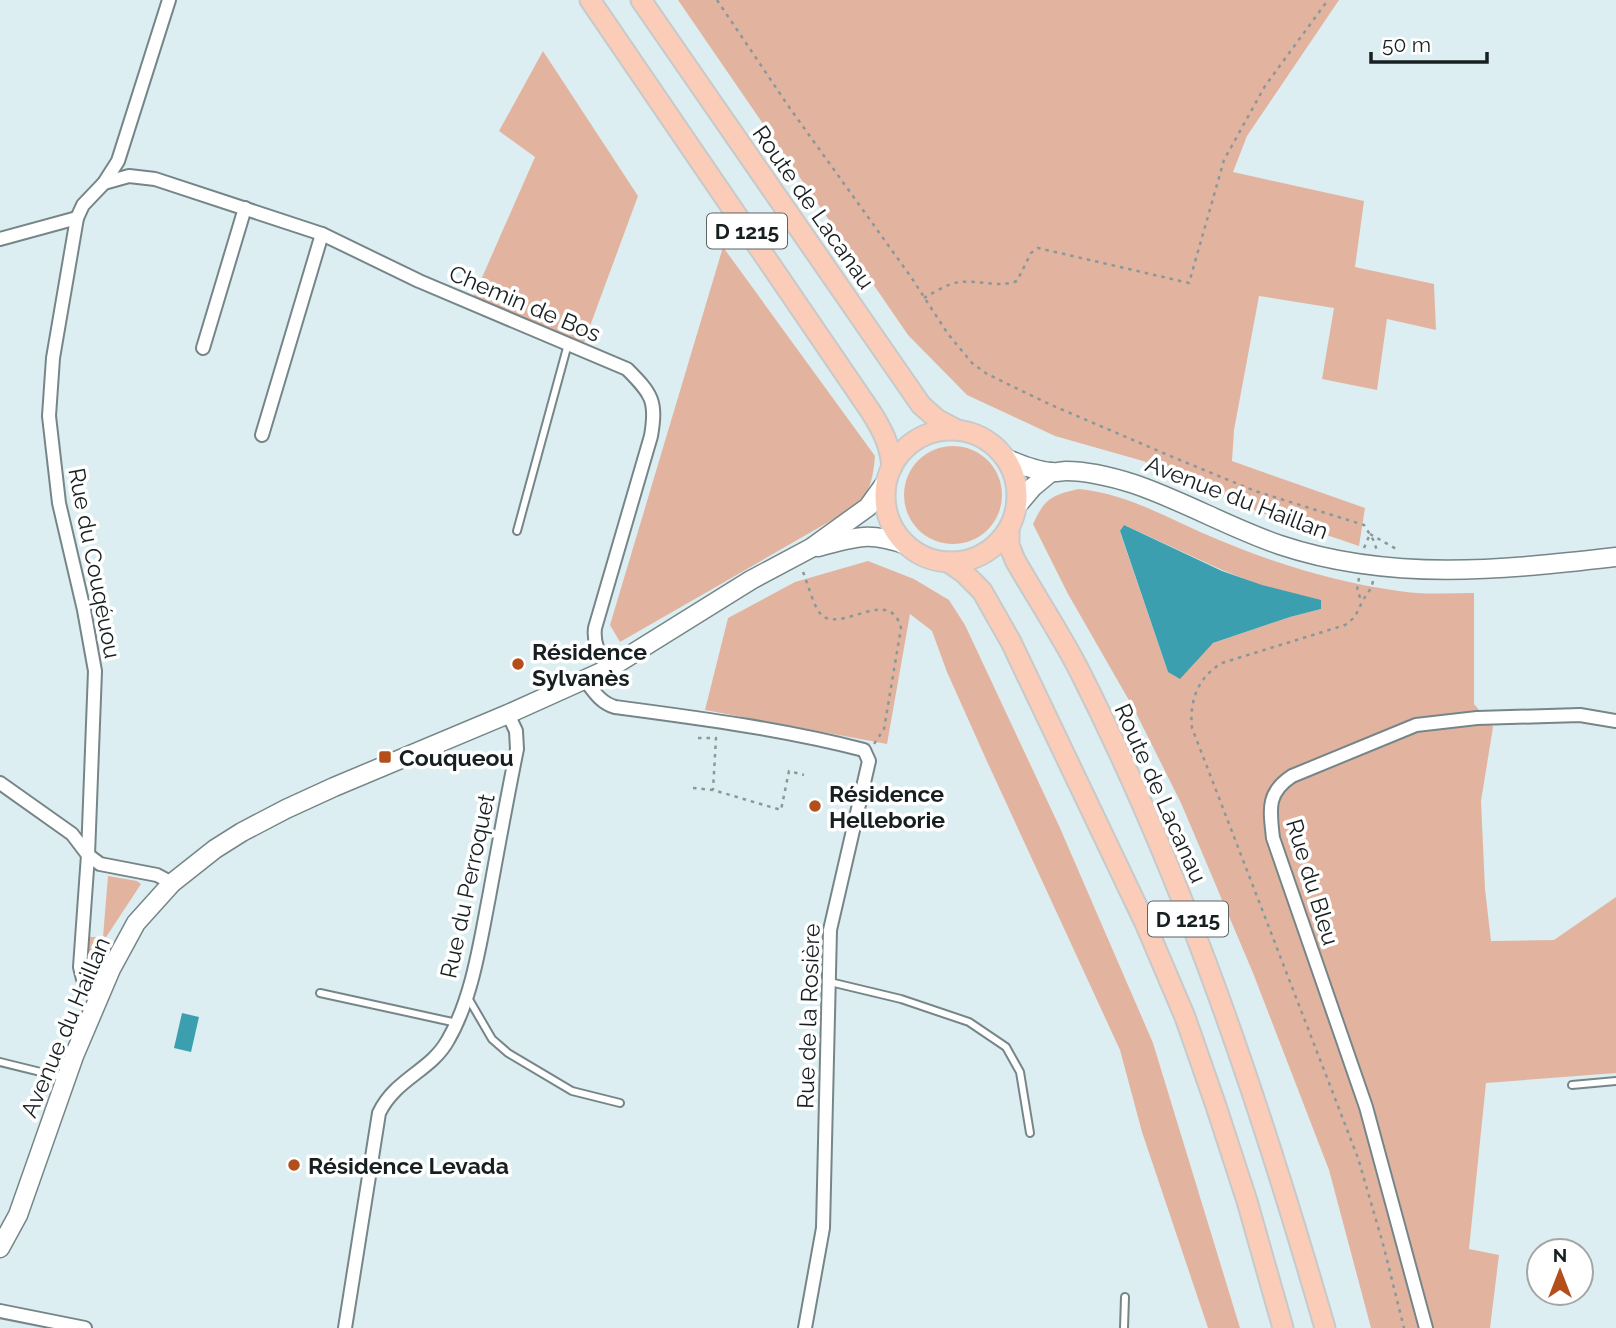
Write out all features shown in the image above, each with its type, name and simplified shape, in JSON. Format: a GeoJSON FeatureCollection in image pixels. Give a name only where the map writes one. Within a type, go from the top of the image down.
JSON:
{"type":"FeatureCollection","features":[{"type":"Feature","properties":{"kind":"main road","name":"D 1215"},"geometry":{"type":"LineString","coordinates":[[590,0],[872,412],[891,449],[889,474]]}},
{"type":"Feature","properties":{"kind":"main road","name":"Route de Lacanau"},"geometry":{"type":"LineString","coordinates":[[640,0],[921,405],[938,420],[957,430]]}},
{"type":"Feature","properties":{"kind":"main road"},"geometry":{"type":"LineString","coordinates":[[957,430],[976,435],[992,444],[1005,458],[1015,482],[1016,507],[1009,528],[998,543],[983,554],[948,562],[926,557],[907,545],[895,532],[885,499],[889,474],[903,450],[919,438],[937,431],[957,430]]}},
{"type":"Feature","properties":{"kind":"main road","name":"Route de Lacanau"},"geometry":{"type":"LineString","coordinates":[[1009,528],[1009,545],[1015,561],[1078,669],[1139,797],[1174,881],[1248,1080],[1286,1192],[1325,1328]]}},
{"type":"Feature","properties":{"kind":"main road","name":"D 1215"},"geometry":{"type":"LineString","coordinates":[[948,562],[982,591],[1011,642],[1145,923],[1185,1017],[1216,1106],[1247,1201],[1283,1328]]}},
{"type":"Feature","properties":{"kind":"street","name":"Rue du Couqéuou"},"geometry":{"type":"LineString","coordinates":[[99,999],[83,979],[80,967],[88,855],[95,671],[60,503],[49,416],[53,358],[77,218],[83,205],[104,183],[117,161],[169,0]]}},
{"type":"Feature","properties":{"kind":"street","name":"Chemin de Bos"},"geometry":{"type":"LineString","coordinates":[[104,183],[129,176],[155,179],[322,234],[419,281],[627,369],[645,387],[655,411],[651,436],[595,628],[596,649],[608,669]]}},
{"type":"Feature","properties":{"kind":"street"},"geometry":{"type":"LineString","coordinates":[[203,348],[246,208]]}},
{"type":"Feature","properties":{"kind":"street"},"geometry":{"type":"LineString","coordinates":[[0,239],[77,218]]}},
{"type":"Feature","properties":{"kind":"street"},"geometry":{"type":"LineString","coordinates":[[262,435],[322,234]]}},
{"type":"Feature","properties":{"kind":"street","name":"Avenue du Haillan"},"geometry":{"type":"LineString","coordinates":[[1005,458],[1051,472],[1081,472],[1109,477],[1176,500],[1279,544],[1317,556],[1376,568],[1454,570],[1542,566],[1616,557]]}},
{"type":"Feature","properties":{"kind":"street"},"geometry":{"type":"LineString","coordinates":[[1016,507],[1033,486],[1051,472]]}},
{"type":"Feature","properties":{"kind":"street","name":"Avenue du Haillan"},"geometry":{"type":"LineString","coordinates":[[0,1248],[18,1215],[67,1078],[111,969],[136,923],[172,883],[224,844],[286,810],[334,787],[586,681],[608,669],[751,579],[811,548],[868,507],[889,474]]}},
{"type":"Feature","properties":{"kind":"street","name":"Avenue du Haillan"},"geometry":{"type":"LineString","coordinates":[[811,548],[864,536],[877,536],[907,545]]}},
{"type":"Feature","properties":{"kind":"street"},"geometry":{"type":"LineString","coordinates":[[586,681],[596,696],[615,707],[728,724],[864,751]]}},
{"type":"Feature","properties":{"kind":"street","name":"Rue du Perroquet"},"geometry":{"type":"LineString","coordinates":[[345,1328],[379,1113],[387,1096],[441,1050],[457,1023],[478,956],[517,749],[516,731],[508,715]]}},
{"type":"Feature","properties":{"kind":"street","name":"Rue du Bleu"},"geometry":{"type":"LineString","coordinates":[[1426,1328],[1366,1107],[1273,838],[1270,811],[1272,797],[1281,783],[1292,776],[1416,725],[1477,718],[1580,715],[1616,722]]}},
{"type":"Feature","properties":{"kind":"street","name":"Rue de la Rosière"},"geometry":{"type":"LineString","coordinates":[[805,1328],[822,1228],[830,930],[869,761],[864,751]]}},
{"type":"Feature","properties":{"kind":"street"},"geometry":{"type":"LineString","coordinates":[[0,783],[72,834],[88,855],[100,864],[158,875],[172,883]]}},
{"type":"Feature","properties":{"kind":"street"},"geometry":{"type":"LineString","coordinates":[[0,1311],[85,1328]]}},
{"type":"Feature","properties":{"kind":"lane"},"geometry":{"type":"LineString","coordinates":[[517,531],[568,344]]}},
{"type":"Feature","properties":{"kind":"lane"},"geometry":{"type":"LineString","coordinates":[[828,981],[901,999],[969,1022],[1006,1047],[1020,1072],[1030,1133]]}},
{"type":"Feature","properties":{"kind":"lane"},"geometry":{"type":"LineString","coordinates":[[320,993],[457,1023]]}},
{"type":"Feature","properties":{"kind":"lane"},"geometry":{"type":"LineString","coordinates":[[466,994],[492,1039],[508,1053],[572,1091],[620,1103]]}},
{"type":"Feature","properties":{"kind":"lane"},"geometry":{"type":"LineString","coordinates":[[0,1062],[67,1078]]}},
{"type":"Feature","properties":{"kind":"lane"},"geometry":{"type":"LineString","coordinates":[[1572,1085],[1616,1081]]}},
{"type":"Feature","properties":{"kind":"lane"},"geometry":{"type":"LineString","coordinates":[[1124,1328],[1125,1297]]}},
{"type":"Feature","properties":{"kind":"path"},"geometry":{"type":"LineString","coordinates":[[717,0],[962,352],[987,374],[1175,458],[1255,491],[1364,525],[1370,533]]}},
{"type":"Feature","properties":{"kind":"path"},"geometry":{"type":"LineString","coordinates":[[924,298],[956,282],[1008,285],[1017,281],[1031,254],[1038,248],[1189,283],[1224,160],[1265,86],[1328,0]]}},
{"type":"Feature","properties":{"kind":"path"},"geometry":{"type":"LineString","coordinates":[[795,557],[818,611],[825,617],[881,610],[892,611],[898,618],[901,628],[884,729],[879,733],[876,742],[864,751]]}},
{"type":"Feature","properties":{"kind":"path"},"geometry":{"type":"LineString","coordinates":[[698,738],[716,738],[713,790]]}},
{"type":"Feature","properties":{"kind":"path"},"geometry":{"type":"LineString","coordinates":[[692,788],[713,790],[781,810],[789,771],[804,775]]}},
{"type":"Feature","properties":{"kind":"shaded area"},"geometry":{"type":"Polygon","coordinates":[[[678,0],[1339,0],[1247,136],[1233,172],[1364,201],[1355,267],[1434,284],[1436,330],[1387,319],[1377,390],[1322,379],[1334,308],[1259,296],[1234,430],[1232,461],[1365,508],[1359,546],[1256,511],[1143,461],[1055,436],[967,395],[908,335],[678,0]]]}},
{"type":"Feature","properties":{"kind":"shaded area"},"geometry":{"type":"Polygon","coordinates":[[[543,51],[638,196],[583,345],[473,298],[535,157],[499,131],[543,51]]]}},
{"type":"Feature","properties":{"kind":"shaded area"},"geometry":{"type":"Polygon","coordinates":[[[723,247],[875,456],[870,485],[856,504],[839,516],[620,642],[610,625],[723,247]]]}},
{"type":"Feature","properties":{"kind":"shaded area"},"geometry":{"type":"Polygon","coordinates":[[[953,446],[972,450],[987,461],[998,476],[1002,495],[998,514],[987,529],[972,540],[953,544],[934,540],[919,529],[908,514],[904,495],[908,476],[919,461],[934,450],[953,446]]]}},
{"type":"Feature","properties":{"kind":"shaded area"},"geometry":{"type":"Polygon","coordinates":[[[1079,489],[1116,496],[1241,549],[1330,578],[1408,592],[1474,593],[1474,704],[1493,727],[1481,801],[1485,889],[1491,941],[1554,940],[1616,897],[1616,1073],[1486,1083],[1469,1249],[1499,1255],[1490,1328],[1371,1328],[1329,1170],[1253,973],[1181,803],[1134,709],[1068,594],[1033,524],[1041,508],[1050,499],[1079,489]],[[1124,525],[1120,532],[1168,672],[1213,643],[1321,609],[1222,570],[1124,525]]]}},
{"type":"Feature","properties":{"kind":"shaded area"},"geometry":{"type":"Polygon","coordinates":[[[868,561],[914,579],[949,600],[965,625],[1060,828],[1153,1043],[1240,1328],[1208,1328],[1142,1132],[1120,1050],[985,757],[932,631],[910,614],[887,744],[705,710],[728,618],[795,582],[868,561]]]}},
{"type":"Feature","properties":{"kind":"shaded area"},"geometry":{"type":"Polygon","coordinates":[[[108,876],[141,884],[93,957],[86,960],[88,937],[103,937],[108,876]]]}},
{"type":"Feature","properties":{"kind":"water"},"geometry":{"type":"Polygon","coordinates":[[[1124,525],[1222,571],[1262,585],[1321,600],[1321,609],[1213,643],[1180,679],[1168,672],[1120,531],[1124,525]]]}},
{"type":"Feature","properties":{"kind":"water"},"geometry":{"type":"Polygon","coordinates":[[[182,1013],[199,1017],[191,1052],[174,1048],[182,1013]]]}},
{"type":"Feature","properties":{"kind":"place","name":"Résidence Sylvanès"},"geometry":{"type":"Point","coordinates":[518,664]}},
{"type":"Feature","properties":{"kind":"place","name":"Couqueou"},"geometry":{"type":"Point","coordinates":[385,757]}},
{"type":"Feature","properties":{"kind":"place","name":"Résidence Helleborie"},"geometry":{"type":"Point","coordinates":[815,806]}},
{"type":"Feature","properties":{"kind":"place","name":"Résidence Levada"},"geometry":{"type":"Point","coordinates":[294,1165]}}]}
